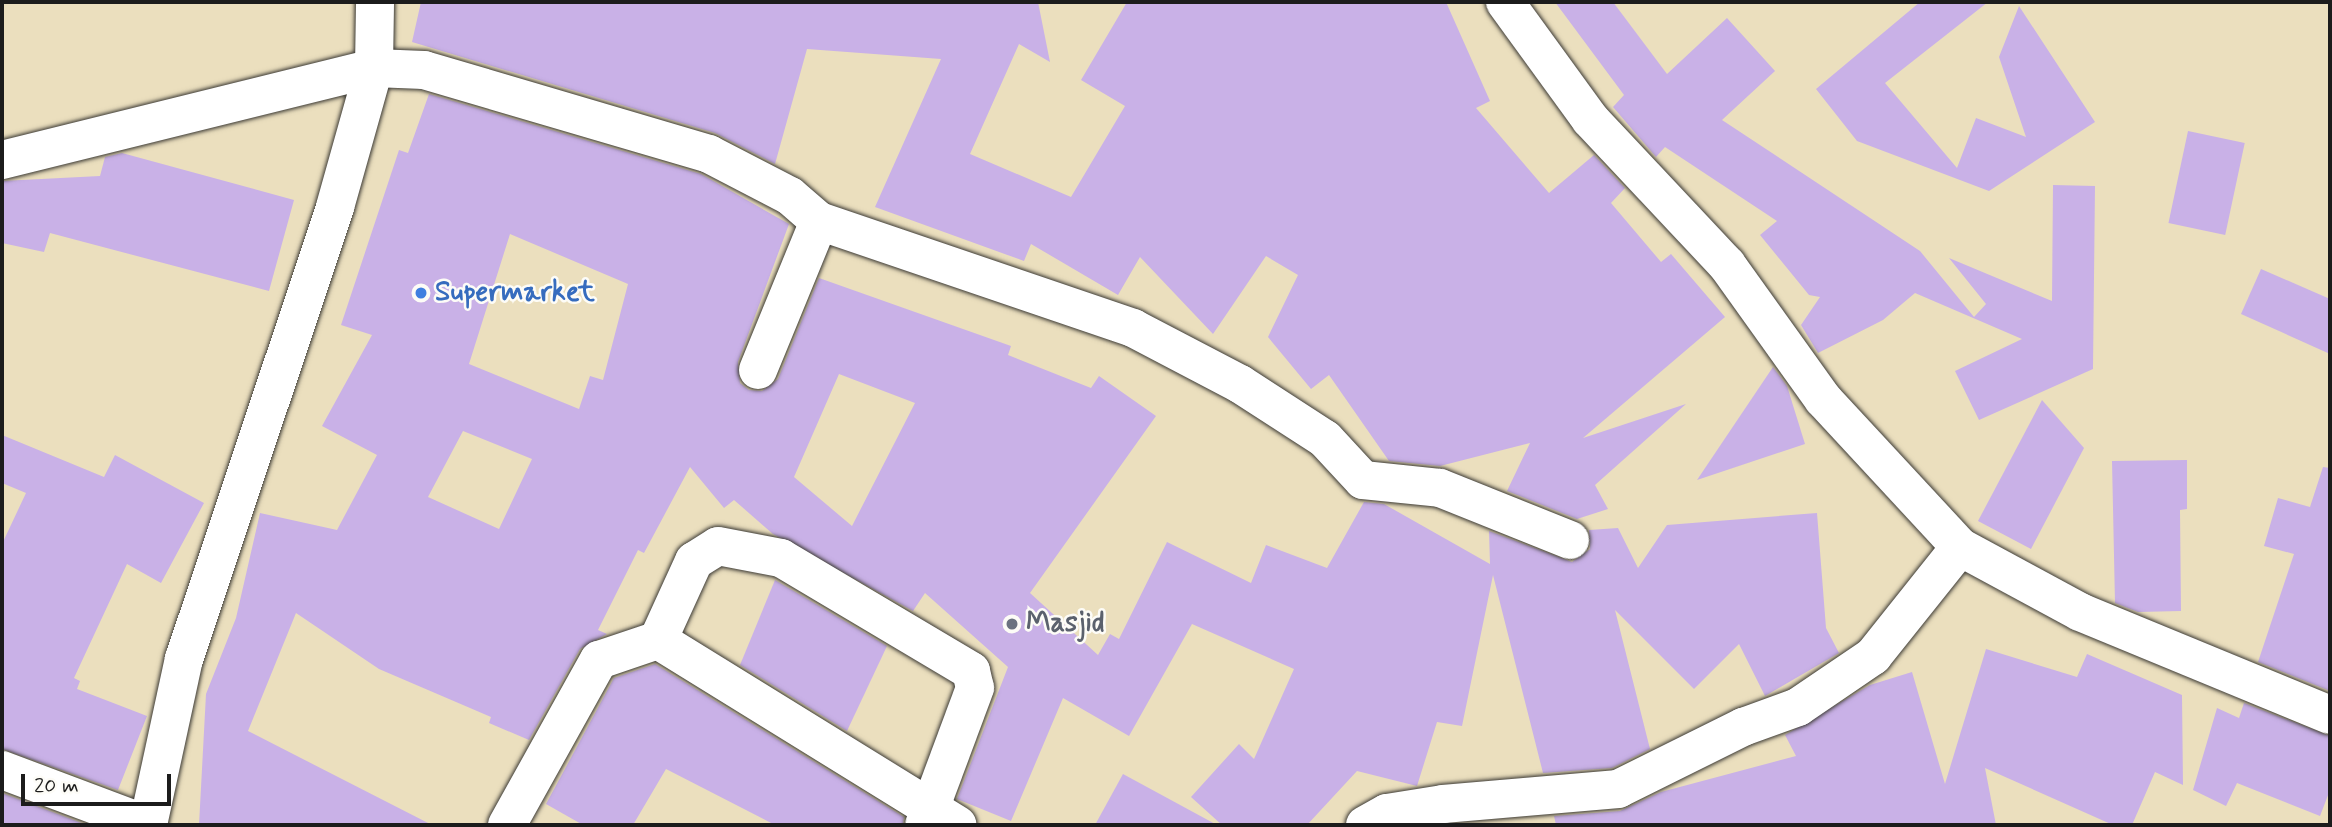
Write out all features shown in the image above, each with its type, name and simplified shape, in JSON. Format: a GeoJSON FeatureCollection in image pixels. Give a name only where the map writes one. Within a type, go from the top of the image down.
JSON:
{"type":"FeatureCollection","features":[{"type":"Feature","properties":{"kind":"street"},"geometry":{"type":"LineString","coordinates":[[2,770],[148,825],[184,659],[335,207],[373,68],[375,2]]}},
{"type":"Feature","properties":{"kind":"street"},"geometry":{"type":"LineString","coordinates":[[1505,2],[1590,119],[1727,265],[1823,399],[1960,547],[2080,612],[2330,715]]}},
{"type":"Feature","properties":{"kind":"street"},"geometry":{"type":"LineString","coordinates":[[2,160],[373,68],[424,70],[636,129],[709,154],[790,196],[819,221],[1132,328],[1240,384],[1325,439],[1363,480],[1440,488],[1570,540]]}},
{"type":"Feature","properties":{"kind":"street"},"geometry":{"type":"LineString","coordinates":[[758,370],[819,221]]}},
{"type":"Feature","properties":{"kind":"street"},"geometry":{"type":"LineString","coordinates":[[507,825],[599,660],[658,640],[694,561],[718,546],[781,558],[955,659],[971,671],[975,688],[938,821],[658,640]]}},
{"type":"Feature","properties":{"kind":"street"},"geometry":{"type":"LineString","coordinates":[[1365,825],[1387,813],[1443,804],[1618,789],[1743,727],[1798,707],[1873,656],[1960,547]]}},
{"type":"Feature","properties":{"kind":"building"},"geometry":{"type":"Polygon","coordinates":[[[421,2],[1038,2],[1050,62],[1019,44],[970,154],[1071,197],[1125,106],[1081,80],[1127,2],[1446,2],[1490,101],[1476,108],[1549,193],[1594,155],[1625,188],[1611,203],[1661,262],[1671,254],[1725,317],[1583,438],[1686,404],[1595,485],[1608,509],[1577,519],[1507,491],[1530,443],[1440,466],[1389,461],[1329,375],[1311,389],[1268,337],[1298,275],[1266,256],[1213,334],[1140,257],[1118,295],[1031,244],[1024,261],[875,207],[941,59],[807,49],[775,164],[715,133],[412,42],[421,2]]]}},
{"type":"Feature","properties":{"kind":"building"},"geometry":{"type":"Polygon","coordinates":[[[1555,2],[1613,2],[1667,74],[1727,18],[1775,71],[1722,120],[1920,251],[1974,317],[1986,304],[1949,258],[2052,301],[2053,185],[2095,186],[2093,369],[1979,420],[1955,371],[2022,339],[1915,293],[1883,320],[1818,353],[1801,325],[1820,297],[1809,295],[1760,235],[1777,221],[1665,147],[1656,157],[1613,107],[1624,95],[1555,2]]]}},
{"type":"Feature","properties":{"kind":"building"},"geometry":{"type":"Polygon","coordinates":[[[1920,2],[1988,2],[1885,83],[1957,168],[1976,118],[2026,137],[1999,57],[2019,6],[2095,122],[1989,191],[1857,141],[1816,89],[1920,2]]]}},
{"type":"Feature","properties":{"kind":"building"},"geometry":{"type":"Polygon","coordinates":[[[429,94],[701,174],[789,224],[738,362],[740,383],[749,390],[762,391],[778,379],[819,278],[1011,346],[1008,355],[1091,388],[1099,376],[1156,416],[1030,593],[1098,655],[1110,634],[1119,639],[1167,542],[1251,583],[1266,545],[1327,568],[1364,502],[1384,504],[1490,564],[1489,531],[1572,562],[1590,549],[1589,530],[1618,528],[1638,568],[1667,525],[1817,513],[1826,628],[1839,653],[1765,696],[1739,644],[1694,689],[1615,610],[1650,749],[1612,768],[1543,773],[1493,575],[1462,726],[1437,722],[1417,786],[1357,771],[1307,825],[1222,825],[1191,797],[1239,744],[1254,759],[1294,669],[1192,624],[1129,736],[1063,698],[1011,821],[957,799],[1008,667],[925,593],[913,611],[773,534],[734,500],[724,508],[690,467],[644,553],[638,550],[598,630],[607,634],[580,649],[529,740],[489,723],[491,717],[379,669],[296,613],[248,731],[432,825],[199,825],[206,694],[236,618],[260,513],[337,530],[377,455],[322,426],[372,335],[341,325],[399,150],[408,153],[429,94]],[[510,234],[469,364],[579,409],[590,376],[603,380],[628,284],[510,234]],[[839,374],[794,477],[852,526],[915,403],[839,374]],[[463,431],[428,497],[499,529],[532,459],[463,431]]]}},
{"type":"Feature","properties":{"kind":"building"},"geometry":{"type":"Polygon","coordinates":[[[2188,131],[2245,143],[2225,235],[2168,223],[2188,131]]]}},
{"type":"Feature","properties":{"kind":"building"},"geometry":{"type":"Polygon","coordinates":[[[122,153],[294,200],[269,291],[50,233],[44,252],[2,243],[2,181],[100,176],[105,157],[122,153]]]}},
{"type":"Feature","properties":{"kind":"building"},"geometry":{"type":"Polygon","coordinates":[[[2261,269],[2330,299],[2330,354],[2241,314],[2261,269]]]}},
{"type":"Feature","properties":{"kind":"building"},"geometry":{"type":"Polygon","coordinates":[[[1773,367],[1787,386],[1805,444],[1697,480],[1773,367]]]}},
{"type":"Feature","properties":{"kind":"building"},"geometry":{"type":"Polygon","coordinates":[[[2042,400],[2084,448],[2031,549],[1978,521],[2042,400]]]}},
{"type":"Feature","properties":{"kind":"building"},"geometry":{"type":"Polygon","coordinates":[[[2,435],[104,477],[115,455],[204,503],[161,583],[127,564],[74,678],[80,681],[77,689],[147,716],[118,790],[2,749],[2,544],[26,493],[2,483],[2,435]]]}},
{"type":"Feature","properties":{"kind":"building"},"geometry":{"type":"Polygon","coordinates":[[[2187,460],[2187,509],[2180,510],[2181,611],[2138,612],[2115,603],[2112,461],[2187,460]]]}},
{"type":"Feature","properties":{"kind":"building"},"geometry":{"type":"Polygon","coordinates":[[[2323,467],[2330,468],[2330,691],[2258,662],[2294,554],[2264,546],[2278,498],[2310,507],[2323,467]]]}},
{"type":"Feature","properties":{"kind":"building"},"geometry":{"type":"Polygon","coordinates":[[[775,580],[887,646],[847,731],[740,665],[775,580]]]}},
{"type":"Feature","properties":{"kind":"building"},"geometry":{"type":"Polygon","coordinates":[[[1986,649],[2077,677],[2087,654],[2182,695],[2183,785],[2155,772],[2132,825],[2113,825],[1985,768],[1996,825],[1556,825],[1554,816],[1620,811],[1661,792],[1796,756],[1785,735],[1870,685],[1912,672],[1945,784],[1986,649]]]}},
{"type":"Feature","properties":{"kind":"building"},"geometry":{"type":"Polygon","coordinates":[[[655,664],[904,817],[903,825],[775,825],[666,769],[633,825],[583,825],[546,804],[614,678],[655,664]]]}},
{"type":"Feature","properties":{"kind":"building"},"geometry":{"type":"Polygon","coordinates":[[[2244,703],[2330,736],[2330,790],[2320,816],[2237,783],[2226,806],[2193,790],[2217,708],[2239,718],[2244,703]]]}},
{"type":"Feature","properties":{"kind":"building"},"geometry":{"type":"Polygon","coordinates":[[[1123,774],[1217,825],[1095,825],[1123,774]]]}},
{"type":"Feature","properties":{"kind":"building"},"geometry":{"type":"Polygon","coordinates":[[[2,793],[87,825],[2,825],[2,793]]]}},
{"type":"Feature","properties":{"kind":"place","name":"Supermarket"},"geometry":{"type":"Point","coordinates":[421,293]}},
{"type":"Feature","properties":{"kind":"place","name":"Masjid"},"geometry":{"type":"Point","coordinates":[1012,624]}}]}
